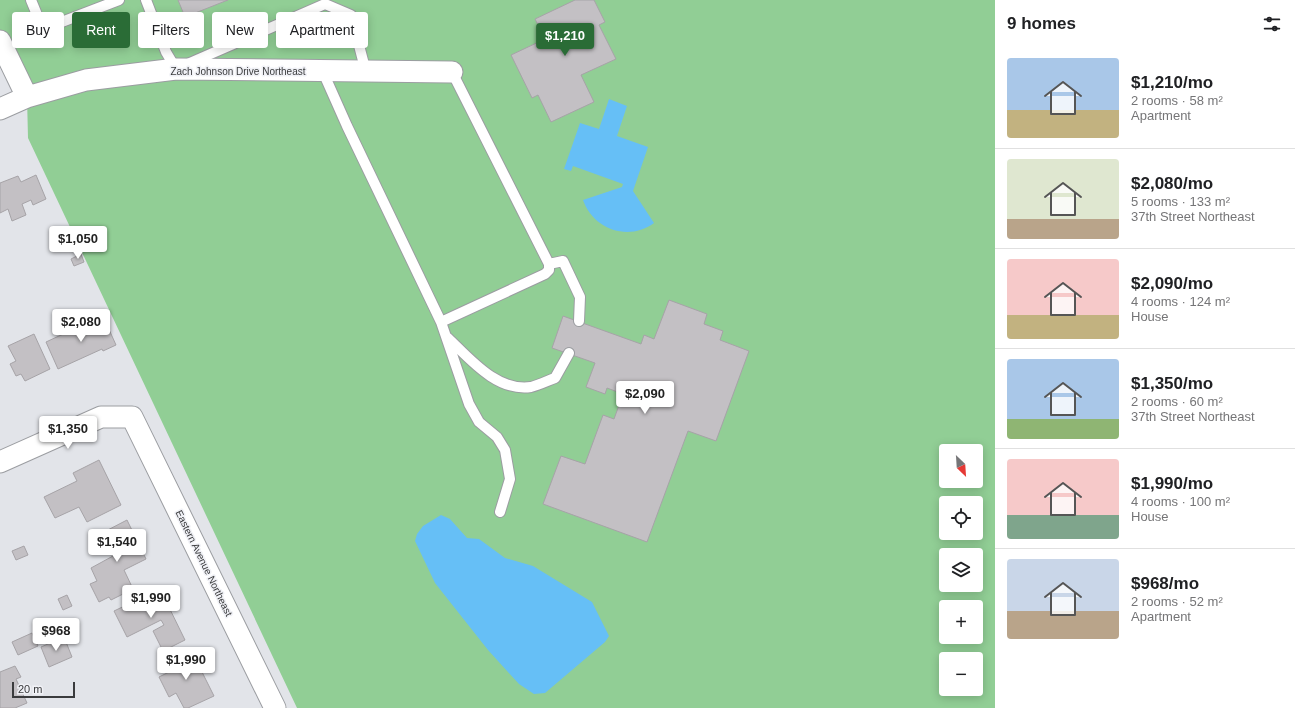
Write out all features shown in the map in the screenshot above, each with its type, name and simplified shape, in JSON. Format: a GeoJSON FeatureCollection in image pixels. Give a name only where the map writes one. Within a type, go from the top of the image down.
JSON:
{"type":"FeatureCollection","features":[{"type":"Feature","properties":{"kind":"street"},"geometry":{"type":"LineString","coordinates":[[0,41],[27,97]]}},
{"type":"Feature","properties":{"kind":"street","name":"Zach Johnson Drive Northeast"},"geometry":{"type":"LineString","coordinates":[[0,109],[27,97],[86,80],[176,70],[452,72]]}},
{"type":"Feature","properties":{"kind":"street","name":"Eastern Avenue Northeast"},"geometry":{"type":"LineString","coordinates":[[0,462],[101,417],[132,417],[275,708]]}},
{"type":"Feature","properties":{"kind":"lane"},"geometry":{"type":"LineString","coordinates":[[31,0],[42,27],[46,28],[119,0]]}},
{"type":"Feature","properties":{"kind":"lane"},"geometry":{"type":"LineString","coordinates":[[146,0],[166,52],[176,70],[325,4],[351,15],[366,72]]}},
{"type":"Feature","properties":{"kind":"lane"},"geometry":{"type":"LineString","coordinates":[[323,72],[346,126],[441,322],[469,404],[479,422],[497,437],[505,450],[510,479],[500,512]]}},
{"type":"Feature","properties":{"kind":"lane"},"geometry":{"type":"LineString","coordinates":[[441,322],[545,274],[548,270],[549,264],[452,72]]}},
{"type":"Feature","properties":{"kind":"lane"},"geometry":{"type":"LineString","coordinates":[[549,264],[563,261],[580,297],[579,322]]}},
{"type":"Feature","properties":{"kind":"lane"},"geometry":{"type":"LineString","coordinates":[[447,336],[481,370],[504,384],[530,387],[555,378],[569,353]]}},
{"type":"Feature","properties":{"kind":"green space"},"geometry":{"type":"Polygon","coordinates":[[[0,0],[995,0],[995,708],[297,708],[28,138],[27,97],[0,41],[0,0]]]}},
{"type":"Feature","properties":{"kind":"water"},"geometry":{"type":"Polygon","coordinates":[[[609,99],[627,106],[617,136],[648,147],[633,191],[654,223],[644,229],[633,232],[612,230],[603,225],[588,210],[583,200],[622,187],[623,184],[573,166],[571,171],[564,169],[580,123],[599,129],[609,99]]]}},
{"type":"Feature","properties":{"kind":"water"},"geometry":{"type":"Polygon","coordinates":[[[441,515],[450,519],[467,538],[479,539],[505,558],[533,566],[592,602],[609,636],[605,642],[545,693],[534,694],[519,684],[488,650],[435,583],[415,541],[417,534],[423,526],[441,515]]]}},
{"type":"Feature","properties":{"kind":"building"},"geometry":{"type":"Polygon","coordinates":[[[178,0],[228,0],[198,12],[183,12],[178,0]]]}},
{"type":"Feature","properties":{"kind":"building"},"geometry":{"type":"Polygon","coordinates":[[[575,0],[594,0],[605,22],[599,25],[616,59],[581,75],[594,102],[551,122],[538,95],[532,98],[511,55],[545,39],[535,19],[575,0]]]}},
{"type":"Feature","properties":{"kind":"building"},"geometry":{"type":"Polygon","coordinates":[[[36,175],[46,199],[33,205],[31,200],[22,204],[26,215],[12,221],[8,209],[0,213],[0,183],[18,176],[21,182],[36,175]]]}},
{"type":"Feature","properties":{"kind":"building"},"geometry":{"type":"Polygon","coordinates":[[[81,254],[84,262],[74,266],[71,259],[81,254]]]}},
{"type":"Feature","properties":{"kind":"building"},"geometry":{"type":"Polygon","coordinates":[[[669,300],[707,314],[704,324],[723,331],[720,340],[749,351],[716,441],[688,431],[647,542],[543,504],[561,456],[585,464],[603,415],[614,419],[623,394],[607,388],[605,394],[586,387],[595,363],[552,348],[563,316],[641,344],[644,335],[654,339],[669,300]]]}},
{"type":"Feature","properties":{"kind":"building"},"geometry":{"type":"Polygon","coordinates":[[[100,317],[104,326],[107,325],[116,345],[103,351],[102,349],[58,369],[46,342],[100,317]]]}},
{"type":"Feature","properties":{"kind":"building"},"geometry":{"type":"Polygon","coordinates":[[[34,334],[50,369],[25,381],[21,374],[16,376],[10,364],[16,361],[8,346],[34,334]]]}},
{"type":"Feature","properties":{"kind":"building"},"geometry":{"type":"Polygon","coordinates":[[[99,460],[121,505],[87,522],[79,507],[55,518],[44,497],[77,481],[73,473],[99,460]]]}},
{"type":"Feature","properties":{"kind":"building"},"geometry":{"type":"Polygon","coordinates":[[[127,520],[146,559],[124,570],[133,589],[111,600],[109,597],[99,602],[90,584],[97,581],[91,568],[113,556],[102,533],[127,520]]]}},
{"type":"Feature","properties":{"kind":"building"},"geometry":{"type":"Polygon","coordinates":[[[24,546],[28,555],[16,560],[12,551],[24,546]]]}},
{"type":"Feature","properties":{"kind":"building"},"geometry":{"type":"Polygon","coordinates":[[[160,589],[185,640],[163,651],[153,631],[164,625],[161,620],[127,637],[114,611],[160,589]]]}},
{"type":"Feature","properties":{"kind":"building"},"geometry":{"type":"Polygon","coordinates":[[[67,595],[72,606],[63,610],[58,599],[67,595]]]}},
{"type":"Feature","properties":{"kind":"building"},"geometry":{"type":"Polygon","coordinates":[[[32,633],[38,646],[18,655],[12,642],[32,633]]]}},
{"type":"Feature","properties":{"kind":"building"},"geometry":{"type":"Polygon","coordinates":[[[64,637],[72,657],[49,667],[41,647],[64,637]]]}},
{"type":"Feature","properties":{"kind":"building"},"geometry":{"type":"Polygon","coordinates":[[[191,650],[214,696],[188,708],[184,708],[176,693],[169,697],[159,677],[171,671],[166,663],[191,650]]]}},
{"type":"Feature","properties":{"kind":"building"},"geometry":{"type":"Polygon","coordinates":[[[15,666],[21,677],[16,679],[27,703],[15,708],[0,708],[0,672],[15,666]]]}}]}
